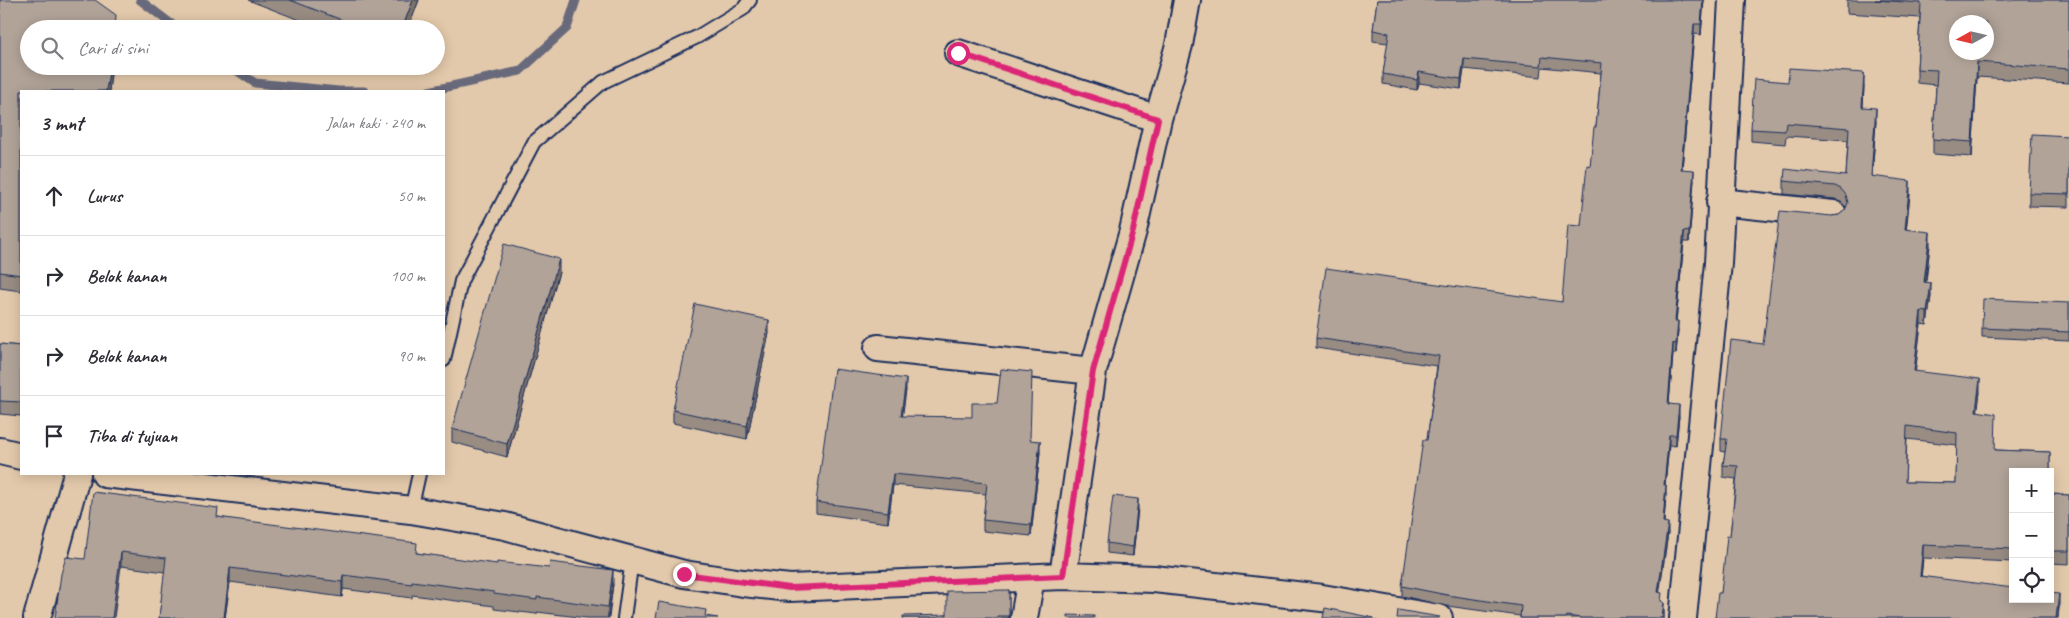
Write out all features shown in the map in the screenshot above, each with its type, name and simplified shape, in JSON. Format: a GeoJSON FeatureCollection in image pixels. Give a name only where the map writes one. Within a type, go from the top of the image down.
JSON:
{"type":"FeatureCollection","features":[{"type":"Feature","properties":{"kind":"street"},"geometry":{"type":"LineString","coordinates":[[1063,576],[1093,371],[1133,231],[1158,119],[1179,45],[1187,0]]}},
{"type":"Feature","properties":{"kind":"street"},"geometry":{"type":"LineString","coordinates":[[1683,618],[1718,263],[1732,0]]}},
{"type":"Feature","properties":{"kind":"street"},"geometry":{"type":"LineString","coordinates":[[958,53],[1158,119]]}},
{"type":"Feature","properties":{"kind":"street"},"geometry":{"type":"LineString","coordinates":[[1720,202],[1833,214]]}},
{"type":"Feature","properties":{"kind":"street"},"geometry":{"type":"LineString","coordinates":[[878,348],[1093,371]]}},
{"type":"Feature","properties":{"kind":"street"},"geometry":{"type":"LineString","coordinates":[[0,451],[20,456]]}},
{"type":"Feature","properties":{"kind":"street"},"geometry":{"type":"LineString","coordinates":[[37,618],[77,475]]}},
{"type":"Feature","properties":{"kind":"street"},"geometry":{"type":"LineString","coordinates":[[119,475],[411,510],[505,526],[684,574],[790,588],[1063,576],[1154,579],[1302,596],[1439,618]]}},
{"type":"Feature","properties":{"kind":"street"},"geometry":{"type":"LineString","coordinates":[[1024,618],[1031,578]]}},
{"type":"Feature","properties":{"kind":"lane"},"geometry":{"type":"LineString","coordinates":[[445,355],[461,281],[534,142],[603,82],[697,37],[743,9],[750,0]]}},
{"type":"Feature","properties":{"kind":"lane"},"geometry":{"type":"LineString","coordinates":[[411,510],[419,475]]}},
{"type":"Feature","properties":{"kind":"lane"},"geometry":{"type":"LineString","coordinates":[[624,618],[632,560]]}},
{"type":"Feature","properties":{"kind":"building"},"geometry":{"type":"Polygon","coordinates":[[[0,0],[95,0],[116,15],[116,20],[20,20],[20,75],[109,75],[106,90],[20,90],[20,275],[0,272],[0,0]]]}},
{"type":"Feature","properties":{"kind":"building"},"geometry":{"type":"Polygon","coordinates":[[[290,0],[413,0],[405,20],[342,20],[290,0]]]}},
{"type":"Feature","properties":{"kind":"building"},"geometry":{"type":"Polygon","coordinates":[[[1377,0],[1703,0],[1701,24],[1694,24],[1681,169],[1694,170],[1689,232],[1684,231],[1675,321],[1678,321],[1676,344],[1673,343],[1668,404],[1679,405],[1676,435],[1669,435],[1664,485],[1666,485],[1663,522],[1668,523],[1658,592],[1662,593],[1661,601],[1664,602],[1662,618],[1581,618],[1567,616],[1566,618],[1520,618],[1521,606],[1402,586],[1423,440],[1427,440],[1439,356],[1316,338],[1326,268],[1562,302],[1568,225],[1581,226],[1587,165],[1590,166],[1594,127],[1596,127],[1602,63],[1542,57],[1541,66],[1464,59],[1461,79],[1419,72],[1417,80],[1383,74],[1389,33],[1373,30],[1377,0]]]}},
{"type":"Feature","properties":{"kind":"building"},"geometry":{"type":"Polygon","coordinates":[[[1875,0],[2069,0],[2069,69],[1977,62],[1972,142],[1933,139],[1937,70],[1917,69],[1921,3],[1875,0]]]}},
{"type":"Feature","properties":{"kind":"building"},"geometry":{"type":"Polygon","coordinates":[[[1789,68],[1864,73],[1862,107],[1876,108],[1871,176],[1910,181],[1905,229],[1930,232],[1924,282],[1931,283],[1927,312],[1921,311],[1914,371],[1980,379],[1976,411],[1996,414],[1995,450],[2050,452],[2050,468],[2009,468],[2009,549],[1923,545],[1920,576],[2009,587],[2009,603],[2054,603],[2054,593],[2059,594],[2056,618],[1715,618],[1718,593],[1721,593],[1727,536],[1730,536],[1738,466],[1723,465],[1727,439],[1721,439],[1731,340],[1763,344],[1780,211],[1832,216],[1839,215],[1845,210],[1848,203],[1846,195],[1835,186],[1784,181],[1785,169],[1846,176],[1849,128],[1786,123],[1785,131],[1751,129],[1754,79],[1788,82],[1789,68]],[[1907,426],[1905,482],[1956,483],[1957,433],[1907,426]]]}},
{"type":"Feature","properties":{"kind":"building"},"geometry":{"type":"Polygon","coordinates":[[[2032,134],[2069,136],[2069,194],[2029,193],[2032,134]]]}},
{"type":"Feature","properties":{"kind":"building"},"geometry":{"type":"Polygon","coordinates":[[[504,244],[559,259],[507,444],[452,429],[504,244]]]}},
{"type":"Feature","properties":{"kind":"building"},"geometry":{"type":"Polygon","coordinates":[[[1983,299],[2069,303],[2069,332],[1982,328],[1983,299]]]}},
{"type":"Feature","properties":{"kind":"building"},"geometry":{"type":"Polygon","coordinates":[[[695,304],[769,320],[747,426],[673,410],[695,304]]]}},
{"type":"Feature","properties":{"kind":"building"},"geometry":{"type":"Polygon","coordinates":[[[0,344],[20,346],[20,402],[0,401],[0,344]]]}},
{"type":"Feature","properties":{"kind":"building"},"geometry":{"type":"Polygon","coordinates":[[[834,369],[906,379],[901,416],[972,417],[972,403],[997,403],[1001,369],[1032,372],[1030,440],[1040,441],[1031,525],[983,520],[987,483],[893,474],[888,512],[816,502],[834,369]]]}},
{"type":"Feature","properties":{"kind":"building"},"geometry":{"type":"Polygon","coordinates":[[[93,492],[218,508],[217,517],[417,543],[416,553],[497,564],[497,562],[549,568],[550,562],[613,570],[608,607],[537,597],[537,600],[412,581],[412,584],[343,575],[342,582],[230,568],[224,618],[159,618],[166,558],[121,552],[112,618],[55,618],[61,574],[66,557],[85,559],[93,492]]]}},
{"type":"Feature","properties":{"kind":"building"},"geometry":{"type":"Polygon","coordinates":[[[2054,494],[2069,495],[2069,551],[2054,551],[2054,494]]]}},
{"type":"Feature","properties":{"kind":"building"},"geometry":{"type":"Polygon","coordinates":[[[1113,496],[1138,499],[1133,547],[1107,543],[1113,496]]]}},
{"type":"Feature","properties":{"kind":"building"},"geometry":{"type":"Polygon","coordinates":[[[1009,590],[1009,616],[998,616],[998,618],[903,618],[903,616],[947,615],[947,591],[1009,590]]]}},
{"type":"Feature","properties":{"kind":"building"},"geometry":{"type":"Polygon","coordinates":[[[659,602],[706,610],[705,616],[718,618],[656,618],[659,602]]]}},
{"type":"Feature","properties":{"kind":"building"},"geometry":{"type":"Polygon","coordinates":[[[1325,608],[1374,618],[1323,618],[1325,608]]]}},
{"type":"Feature","properties":{"kind":"building"},"geometry":{"type":"Polygon","coordinates":[[[1398,610],[1440,617],[1397,618],[1398,610]]]}},
{"type":"Feature","properties":{"kind":"building"},"geometry":{"type":"Polygon","coordinates":[[[1068,615],[1094,616],[1094,618],[1068,618],[1068,615]]]}},
{"type":"Feature","properties":{"kind":"waterway"},"geometry":{"type":"LineString","coordinates":[[140,0],[166,20]]}},
{"type":"Feature","properties":{"kind":"waterway"},"geometry":{"type":"LineString","coordinates":[[434,90],[520,71],[567,28],[576,0]]}},
{"type":"Feature","properties":{"kind":"waterway"},"geometry":{"type":"LineString","coordinates":[[243,75],[255,83],[328,90]]}},
{"type":"Feature","properties":{"kind":"route"},"geometry":{"type":"LineString","coordinates":[[684,574],[790,588],[1063,576],[1093,371],[1133,231],[1158,119],[958,53]]}}]}
